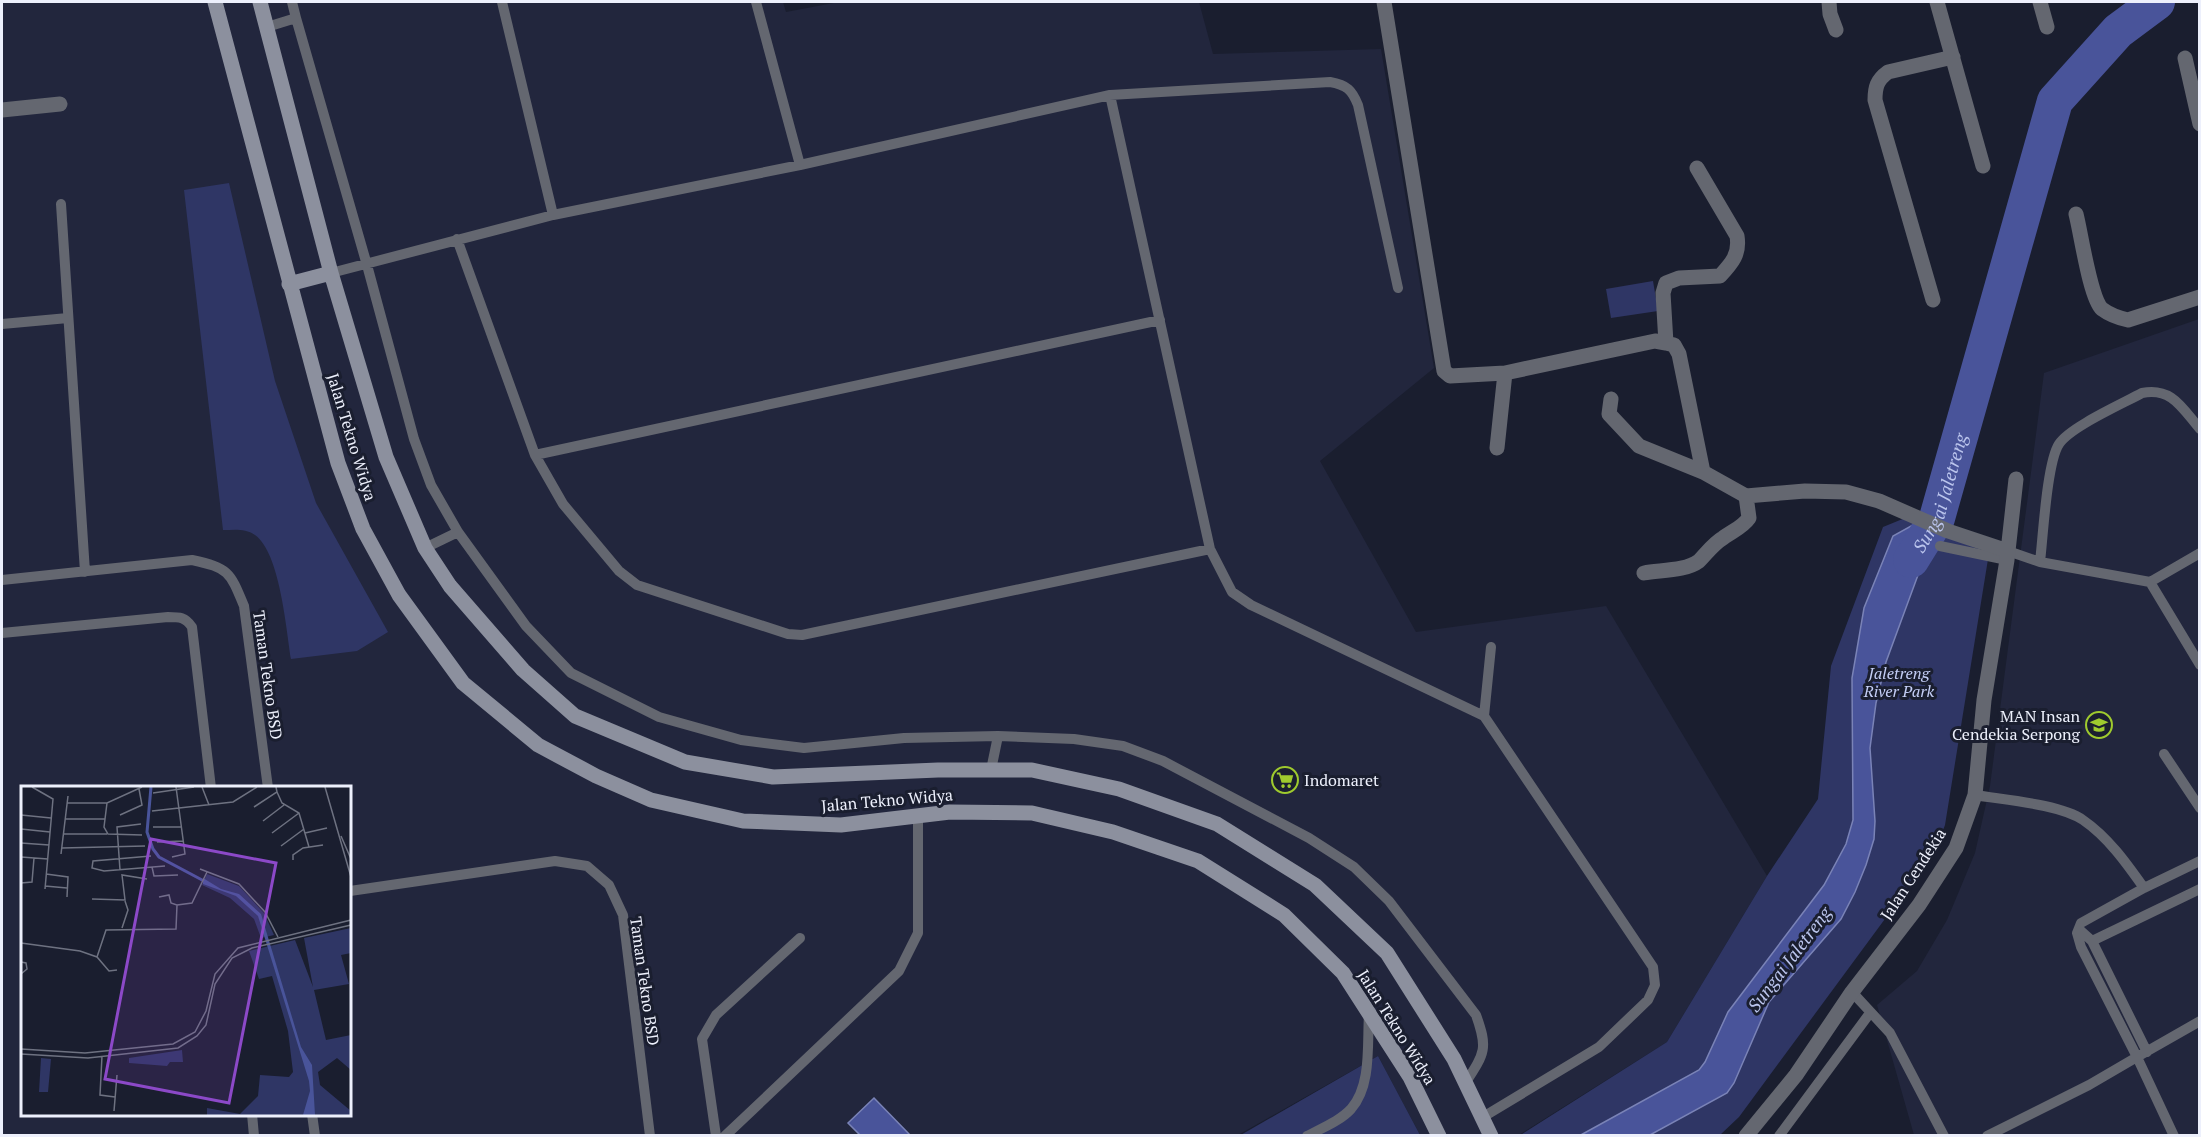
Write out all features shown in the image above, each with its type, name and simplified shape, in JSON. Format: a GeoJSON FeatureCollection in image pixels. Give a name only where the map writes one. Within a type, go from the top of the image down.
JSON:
{"type":"FeatureCollection","features":[{"type":"Feature","properties":{"kind":"main road","name":"Jalan Tekno Widya"},"geometry":{"type":"LineString","coordinates":[[215,2],[338,463],[363,529],[399,595],[463,683],[538,745],[596,776],[651,800],[743,821],[841,825],[950,812],[1032,813],[1113,832],[1198,861],[1284,915],[1343,973],[1410,1077],[1439,1136]]}},
{"type":"Feature","properties":{"kind":"main road","name":"Jalan Tekno Widya"},"geometry":{"type":"LineString","coordinates":[[260,2],[331,273],[386,457],[425,548],[450,586],[523,670],[575,716],[686,762],[773,777],[938,770],[1032,770],[1119,789],[1217,824],[1315,885],[1387,953],[1454,1059],[1491,1136]]}},
{"type":"Feature","properties":{"kind":"main road"},"geometry":{"type":"LineString","coordinates":[[289,284],[331,273]]}},
{"type":"Feature","properties":{"kind":"street"},"geometry":{"type":"LineString","coordinates":[[1384,2],[1444,371],[1450,376],[1458,377],[1505,374],[1655,341],[1674,345],[1679,354],[1702,472]]}},
{"type":"Feature","properties":{"kind":"street"},"geometry":{"type":"LineString","coordinates":[[1829,2],[1830,14],[1836,30]]}},
{"type":"Feature","properties":{"kind":"street"},"geometry":{"type":"LineString","coordinates":[[1937,2],[1983,166]]}},
{"type":"Feature","properties":{"kind":"street"},"geometry":{"type":"LineString","coordinates":[[2040,2],[2047,27]]}},
{"type":"Feature","properties":{"kind":"street"},"geometry":{"type":"LineString","coordinates":[[1933,300],[1875,100],[1875,88],[1880,78],[1888,72],[1953,57]]}},
{"type":"Feature","properties":{"kind":"street"},"geometry":{"type":"LineString","coordinates":[[2185,58],[2199,124]]}},
{"type":"Feature","properties":{"kind":"street"},"geometry":{"type":"LineString","coordinates":[[2,110],[60,104]]}},
{"type":"Feature","properties":{"kind":"street"},"geometry":{"type":"LineString","coordinates":[[1666,343],[1663,293],[1666,283],[1679,278],[1720,276],[1733,263],[1740,248],[1737,236],[1697,168]]}},
{"type":"Feature","properties":{"kind":"street"},"geometry":{"type":"LineString","coordinates":[[2076,214],[2094,295],[2101,308],[2128,320],[2199,297]]}},
{"type":"Feature","properties":{"kind":"street"},"geometry":{"type":"LineString","coordinates":[[1497,448],[1505,374]]}},
{"type":"Feature","properties":{"kind":"street"},"geometry":{"type":"LineString","coordinates":[[1611,399],[1609,414],[1639,446],[1702,472],[1746,496],[1805,491],[1846,492],[1879,501],[2008,556]]}},
{"type":"Feature","properties":{"kind":"street","name":"Jalan Cendekia"},"geometry":{"type":"LineString","coordinates":[[1751,1134],[1796,1075],[1852,992],[1919,904],[1956,848],[1975,795],[1984,700],[2008,556],[2016,479]]}},
{"type":"Feature","properties":{"kind":"street"},"geometry":{"type":"LineString","coordinates":[[1644,573],[1698,562],[1712,545],[1743,526],[1749,518],[1746,496]]}},
{"type":"Feature","properties":{"kind":"lane"},"geometry":{"type":"LineString","coordinates":[[292,2],[414,439],[431,485],[458,532],[526,626],[571,673],[659,717],[741,740],[804,748],[904,738],[998,736],[1074,739],[1123,746],[1153,757],[1309,838],[1354,867],[1389,901],[1476,1015],[1484,1049],[1466,1082]]}},
{"type":"Feature","properties":{"kind":"lane"},"geometry":{"type":"LineString","coordinates":[[502,2],[553,215]]}},
{"type":"Feature","properties":{"kind":"lane"},"geometry":{"type":"LineString","coordinates":[[756,2],[800,165]]}},
{"type":"Feature","properties":{"kind":"lane"},"geometry":{"type":"LineString","coordinates":[[267,27],[296,18]]}},
{"type":"Feature","properties":{"kind":"lane"},"geometry":{"type":"LineString","coordinates":[[331,273],[553,215],[800,165],[1110,95],[1330,82],[1343,84],[1352,92],[1358,105],[1398,288]]}},
{"type":"Feature","properties":{"kind":"lane"},"geometry":{"type":"LineString","coordinates":[[1110,95],[1210,549],[1232,592],[1251,605],[1484,716],[1653,967],[1654,985],[1648,1000],[1599,1047],[1483,1117]]}},
{"type":"Feature","properties":{"kind":"lane"},"geometry":{"type":"LineString","coordinates":[[61,204],[85,572]]}},
{"type":"Feature","properties":{"kind":"lane"},"geometry":{"type":"LineString","coordinates":[[457,239],[535,455],[563,504],[619,571],[637,585],[788,634],[802,635],[1210,549]]}},
{"type":"Feature","properties":{"kind":"lane"},"geometry":{"type":"LineString","coordinates":[[2,324],[68,318]]}},
{"type":"Feature","properties":{"kind":"lane"},"geometry":{"type":"LineString","coordinates":[[535,455],[1160,320]]}},
{"type":"Feature","properties":{"kind":"lane"},"geometry":{"type":"LineString","coordinates":[[2040,562],[2052,464],[2059,444],[2071,432],[2142,393],[2154,391],[2164,393],[2175,400],[2199,429]]}},
{"type":"Feature","properties":{"kind":"lane"},"geometry":{"type":"LineString","coordinates":[[425,548],[458,532]]}},
{"type":"Feature","properties":{"kind":"lane"},"geometry":{"type":"LineString","coordinates":[[1940,546],[2150,582],[2199,553]]}},
{"type":"Feature","properties":{"kind":"lane","name":"Taman Tekno BSD"},"geometry":{"type":"LineString","coordinates":[[2,580],[192,560],[216,566],[232,579],[244,606],[268,786]]}},
{"type":"Feature","properties":{"kind":"lane"},"geometry":{"type":"LineString","coordinates":[[2150,582],[2199,665]]}},
{"type":"Feature","properties":{"kind":"lane"},"geometry":{"type":"LineString","coordinates":[[2,633],[168,617],[180,617],[187,620],[192,627],[211,786]]}},
{"type":"Feature","properties":{"kind":"lane"},"geometry":{"type":"LineString","coordinates":[[1484,716],[1491,647]]}},
{"type":"Feature","properties":{"kind":"lane"},"geometry":{"type":"LineString","coordinates":[[991,770],[998,736]]}},
{"type":"Feature","properties":{"kind":"lane"},"geometry":{"type":"LineString","coordinates":[[2164,754],[2199,808]]}},
{"type":"Feature","properties":{"kind":"lane"},"geometry":{"type":"LineString","coordinates":[[1975,795],[2028,803],[2065,812],[2081,819],[2099,832],[2125,861],[2144,888]]}},
{"type":"Feature","properties":{"kind":"lane"},"geometry":{"type":"LineString","coordinates":[[725,1136],[899,971],[918,933],[918,815]]}},
{"type":"Feature","properties":{"kind":"lane","name":"Taman Tekno BSD"},"geometry":{"type":"LineString","coordinates":[[351,891],[555,861],[587,866],[609,885],[622,915],[650,1136]]}},
{"type":"Feature","properties":{"kind":"lane"},"geometry":{"type":"LineString","coordinates":[[2174,1136],[2086,957],[2077,933],[2081,923],[2199,861]]}},
{"type":"Feature","properties":{"kind":"lane"},"geometry":{"type":"LineString","coordinates":[[2092,941],[2199,890]]}},
{"type":"Feature","properties":{"kind":"lane"},"geometry":{"type":"LineString","coordinates":[[2077,933],[2082,932],[2092,941],[2147,1052]]}},
{"type":"Feature","properties":{"kind":"lane"},"geometry":{"type":"LineString","coordinates":[[716,1136],[702,1039],[716,1015],[800,938]]}},
{"type":"Feature","properties":{"kind":"lane"},"geometry":{"type":"LineString","coordinates":[[1852,992],[1890,1033],[1944,1136]]}},
{"type":"Feature","properties":{"kind":"lane"},"geometry":{"type":"LineString","coordinates":[[1307,1136],[1337,1120],[1351,1109],[1360,1096],[1366,1077],[1369,1013]]}},
{"type":"Feature","properties":{"kind":"lane"},"geometry":{"type":"LineString","coordinates":[[1779,1136],[1870,1013]]}},
{"type":"Feature","properties":{"kind":"lane"},"geometry":{"type":"LineString","coordinates":[[1987,1136],[2089,1085],[2199,1021]]}},
{"type":"Feature","properties":{"kind":"lane"},"geometry":{"type":"LineString","coordinates":[[252,1116],[254,1136]]}},
{"type":"Feature","properties":{"kind":"lane"},"geometry":{"type":"LineString","coordinates":[[312,1116],[315,1136]]}},
{"type":"Feature","properties":{"kind":"shaded area"},"geometry":{"type":"Polygon","coordinates":[[[2,2],[783,2],[786,12],[839,2],[1199,2],[1213,54],[1381,49],[1434,368],[1320,461],[1416,632],[1606,606],[1767,876],[1667,1042],[1519,1135],[1420,1135],[1378,1056],[1238,1135],[2,1136],[2,2]]]}},
{"type":"Feature","properties":{"kind":"shaded area","name":"MAN Insan Cendekia Serpong"},"geometry":{"type":"Polygon","coordinates":[[[2199,319],[2199,1135],[1914,1135],[1877,1005],[1917,971],[1947,920],[1975,853],[1990,786],[2044,373],[2199,319]]]}},
{"type":"Feature","properties":{"kind":"green space"},"geometry":{"type":"Polygon","coordinates":[[[229,183],[275,381],[316,503],[388,632],[357,651],[291,659],[276,574],[264,544],[247,531],[223,530],[184,190],[229,183]]]}},
{"type":"Feature","properties":{"kind":"green space"},"geometry":{"type":"Polygon","coordinates":[[[1653,281],[1658,311],[1611,318],[1606,289],[1653,281]]]}},
{"type":"Feature","properties":{"kind":"green space","name":"Jaletreng River Park"},"geometry":{"type":"Polygon","coordinates":[[[1905,518],[1989,553],[1945,825],[1935,851],[1739,1117],[1720,1135],[1519,1136],[1667,1042],[1767,876],[1818,799],[1831,666],[1883,527],[1905,518]]]}},
{"type":"Feature","properties":{"kind":"green space"},"geometry":{"type":"Polygon","coordinates":[[[1378,1056],[1420,1135],[1239,1136],[1378,1056]]]}},
{"type":"Feature","properties":{"kind":"water"},"geometry":{"type":"Polygon","coordinates":[[[1929,516],[1947,524],[1930,554],[1925,556],[1886,662],[1876,703],[1870,748],[1874,839],[1855,892],[1841,919],[1769,1002],[1734,1083],[1727,1093],[1650,1135],[1579,1136],[1699,1070],[1728,1012],[1824,885],[1846,844],[1853,820],[1852,678],[1864,608],[1893,536],[1929,516]]]}},
{"type":"Feature","properties":{"kind":"water"},"geometry":{"type":"Polygon","coordinates":[[[874,1098],[910,1135],[860,1135],[848,1123],[874,1098]]]}},
{"type":"Feature","properties":{"kind":"waterway","name":"Sungai Jaletreng"},"geometry":{"type":"LineString","coordinates":[[1911,560],[1937,518],[2055,101],[2118,31],[2157,2]]}},
{"type":"Feature","properties":{"kind":"place","name":"MAN Insan Cendekia Serpong"},"geometry":{"type":"Point","coordinates":[2099,725]}},
{"type":"Feature","properties":{"kind":"place","name":"Indomaret"},"geometry":{"type":"Point","coordinates":[1285,780]}}]}
